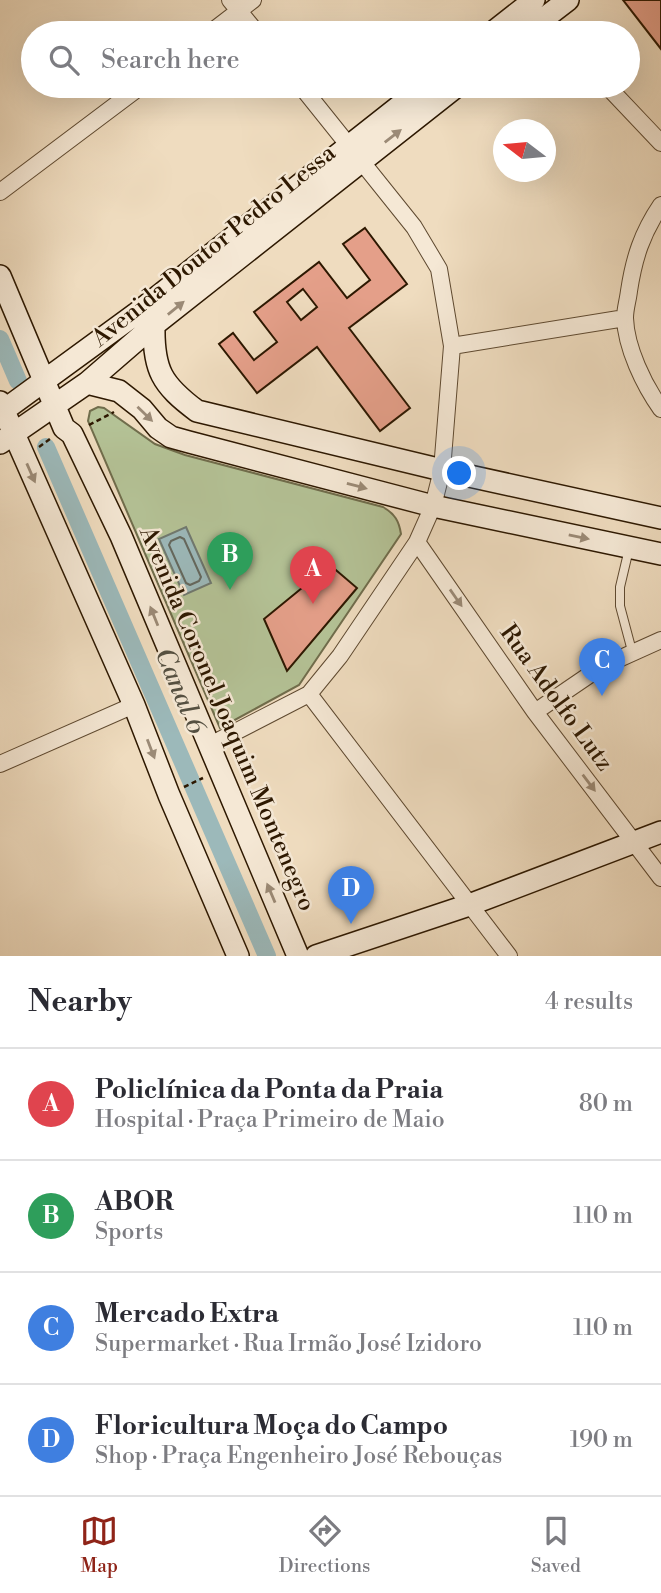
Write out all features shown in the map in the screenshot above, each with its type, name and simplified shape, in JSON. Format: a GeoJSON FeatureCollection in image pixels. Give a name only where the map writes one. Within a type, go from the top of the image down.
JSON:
{"type":"FeatureCollection","features":[{"type":"Feature","properties":{"kind":"main road"},"geometry":{"type":"LineString","coordinates":[[545,17],[568,0]]}},
{"type":"Feature","properties":{"kind":"main road","name":"Avenida Doutor Pedro Lessa"},"geometry":{"type":"LineString","coordinates":[[6,437],[87,383],[356,152],[412,98]]}},
{"type":"Feature","properties":{"kind":"main road","name":"Avenida Doutor Pedro Lessa"},"geometry":{"type":"LineString","coordinates":[[1,409],[356,152],[439,98]]}},
{"type":"Feature","properties":{"kind":"main road","name":"Avenida Coronel Joaquim Montenegro"},"geometry":{"type":"LineString","coordinates":[[0,276],[64,428],[72,434],[121,536],[298,956]]}},
{"type":"Feature","properties":{"kind":"main road"},"geometry":{"type":"LineString","coordinates":[[154,325],[156,354],[165,383],[174,394],[197,411],[442,470],[661,518]]}},
{"type":"Feature","properties":{"kind":"main road"},"geometry":{"type":"LineString","coordinates":[[87,383],[119,391],[171,437],[433,506],[661,554]]}},
{"type":"Feature","properties":{"kind":"main road"},"geometry":{"type":"LineString","coordinates":[[1,409],[6,437],[24,458],[134,705],[169,795],[238,956]]}},
{"type":"Feature","properties":{"kind":"main road"},"geometry":{"type":"LineString","coordinates":[[189,442],[197,411]]}},
{"type":"Feature","properties":{"kind":"main road"},"geometry":{"type":"LineString","coordinates":[[316,956],[469,905],[661,832]]}},
{"type":"Feature","properties":{"kind":"street"},"geometry":{"type":"LineString","coordinates":[[221,21],[234,6],[253,0]]}},
{"type":"Feature","properties":{"kind":"street"},"geometry":{"type":"LineString","coordinates":[[234,6],[247,21]]}},
{"type":"Feature","properties":{"kind":"street"},"geometry":{"type":"LineString","coordinates":[[0,192],[125,98]]}},
{"type":"Feature","properties":{"kind":"street"},"geometry":{"type":"LineString","coordinates":[[208,746],[309,694],[340,656],[417,542],[433,506],[442,470],[452,346],[439,269],[414,227],[311,98]]}},
{"type":"Feature","properties":{"kind":"street"},"geometry":{"type":"LineString","coordinates":[[618,98],[661,144]]}},
{"type":"Feature","properties":{"kind":"street"},"geometry":{"type":"LineString","coordinates":[[661,205],[647,225],[637,250],[625,318],[637,363],[661,409]]}},
{"type":"Feature","properties":{"kind":"street"},"geometry":{"type":"LineString","coordinates":[[452,346],[625,318]]}},
{"type":"Feature","properties":{"kind":"street","name":"Rua Adolfo Lutz"},"geometry":{"type":"LineString","coordinates":[[417,542],[535,712],[661,878]]}},
{"type":"Feature","properties":{"kind":"street"},"geometry":{"type":"LineString","coordinates":[[535,712],[600,667],[661,640]]}},
{"type":"Feature","properties":{"kind":"street"},"geometry":{"type":"LineString","coordinates":[[309,694],[509,956]]}},
{"type":"Feature","properties":{"kind":"street"},"geometry":{"type":"LineString","coordinates":[[0,764],[134,705]]}},
{"type":"Feature","properties":{"kind":"lane"},"geometry":{"type":"LineString","coordinates":[[630,547],[620,587],[620,606],[632,652]]}},
{"type":"Feature","properties":{"kind":"path"},"geometry":{"type":"LineString","coordinates":[[24,458],[64,428]]}},
{"type":"Feature","properties":{"kind":"path"},"geometry":{"type":"LineString","coordinates":[[169,795],[207,776]]}},
{"type":"Feature","properties":{"kind":"green space"},"geometry":{"type":"Polygon","coordinates":[[[98,407],[104,408],[155,444],[185,455],[383,507],[396,518],[399,525],[401,534],[299,685],[220,728],[88,421],[90,411],[98,407]]]}},
{"type":"Feature","properties":{"kind":"water"},"geometry":{"type":"Polygon","coordinates":[[[186,527],[211,583],[184,595],[159,539],[186,527]]]}},
{"type":"Feature","properties":{"kind":"building"},"geometry":{"type":"Polygon","coordinates":[[[623,0],[661,0],[661,49],[640,21],[623,0]]]}},
{"type":"Feature","properties":{"kind":"building"},"geometry":{"type":"Polygon","coordinates":[[[365,228],[407,284],[349,328],[410,408],[380,431],[317,347],[257,393],[219,344],[233,333],[254,360],[277,342],[254,312],[319,262],[347,298],[370,280],[343,244],[365,228]],[[303,289],[287,302],[301,320],[317,307],[303,289]]]}},
{"type":"Feature","properties":{"kind":"building"},"geometry":{"type":"Polygon","coordinates":[[[330,565],[357,588],[287,671],[264,619],[330,565]]]}},
{"type":"Feature","properties":{"kind":"waterway","name":"Canal 6"},"geometry":{"type":"LineString","coordinates":[[0,339],[18,381]]}},
{"type":"Feature","properties":{"kind":"waterway","name":"Canal 6"},"geometry":{"type":"LineString","coordinates":[[46,447],[267,956]]}},
{"type":"Feature","properties":{"kind":"place","name":"ABOR"},"geometry":{"type":"Point","coordinates":[230,590]}},
{"type":"Feature","properties":{"kind":"place","name":"Policlínica da Ponta da Praia"},"geometry":{"type":"Point","coordinates":[313,604]}},
{"type":"Feature","properties":{"kind":"place","name":"Mercado Extra"},"geometry":{"type":"Point","coordinates":[602,696]}},
{"type":"Feature","properties":{"kind":"place","name":"Floricultura Moça do Campo"},"geometry":{"type":"Point","coordinates":[351,924]}}]}
